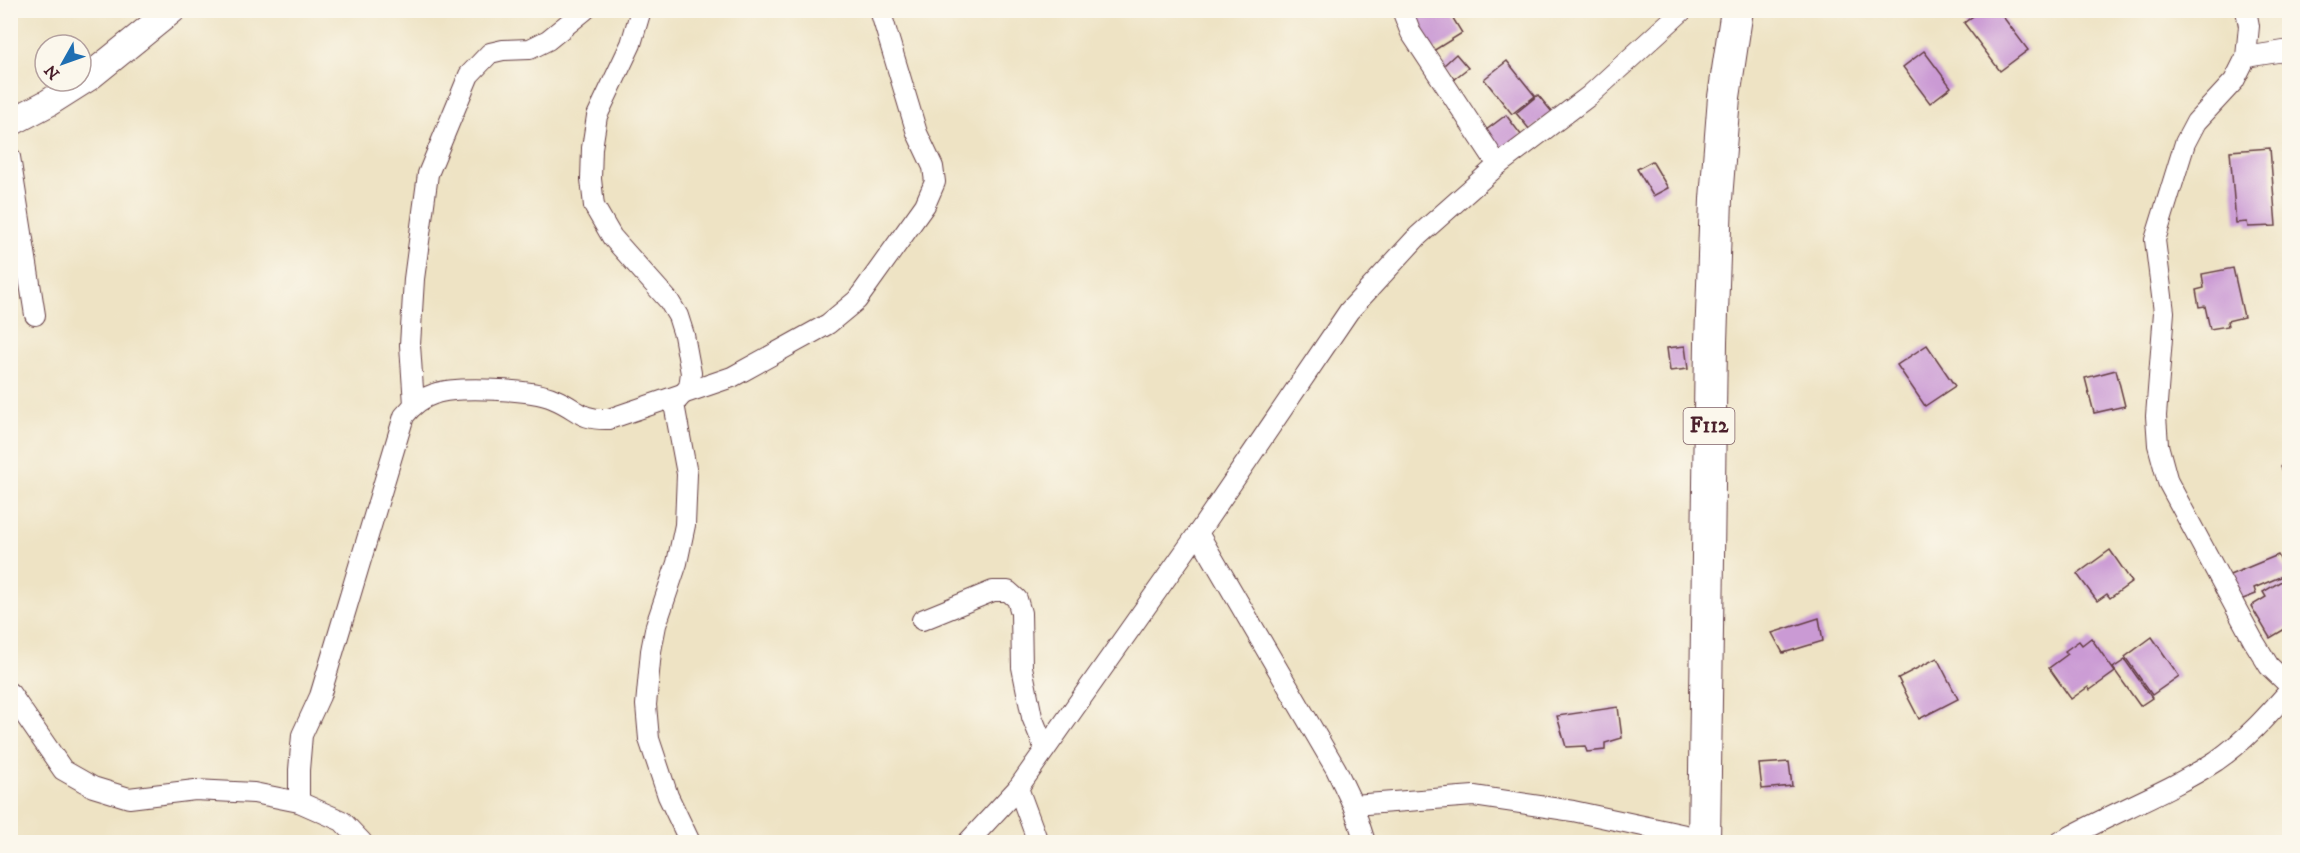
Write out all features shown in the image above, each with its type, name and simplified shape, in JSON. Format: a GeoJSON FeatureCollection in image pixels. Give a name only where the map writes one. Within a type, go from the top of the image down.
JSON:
{"type":"FeatureCollection","features":[{"type":"Feature","properties":{"kind":"main road","name":"F112"},"geometry":{"type":"LineString","coordinates":[[1704,841],[1710,412],[1716,199],[1724,97],[1737,10]]}},
{"type":"Feature","properties":{"kind":"street"},"geometry":{"type":"LineString","coordinates":[[414,404],[410,345],[414,279],[428,174],[470,75],[490,53],[530,49],[548,40],[585,10]]}},
{"type":"Feature","properties":{"kind":"street"},"geometry":{"type":"LineString","coordinates":[[641,10],[631,44],[597,116],[592,148],[591,179],[594,206],[612,237],[669,301],[678,316],[691,373],[689,387],[674,404],[687,474],[685,525],[676,563],[656,625],[646,705],[649,739],[668,796],[690,843]]}},
{"type":"Feature","properties":{"kind":"street"},"geometry":{"type":"LineString","coordinates":[[299,802],[302,735],[320,696],[404,416],[414,404],[435,393],[475,390],[531,392],[555,399],[580,415],[592,419],[609,419],[732,377],[828,324],[856,300],[925,205],[935,182],[933,167],[917,133],[880,10]]}},
{"type":"Feature","properties":{"kind":"street"},"geometry":{"type":"LineString","coordinates":[[1402,10],[1411,33],[1498,165]]}},
{"type":"Feature","properties":{"kind":"street"},"geometry":{"type":"LineString","coordinates":[[968,843],[1018,788],[1198,533],[1349,310],[1418,236],[1498,165],[1589,96],[1683,10]]}},
{"type":"Feature","properties":{"kind":"street"},"geometry":{"type":"LineString","coordinates":[[2060,843],[2162,792],[2217,760],[2256,730],[2289,688],[2269,666],[2253,640],[2168,482],[2158,445],[2156,416],[2164,312],[2155,240],[2185,143],[2196,122],[2234,81],[2246,57],[2249,26],[2246,10]]}},
{"type":"Feature","properties":{"kind":"street"},"geometry":{"type":"LineString","coordinates":[[10,123],[48,103],[89,77],[158,15]]}},
{"type":"Feature","properties":{"kind":"street"},"geometry":{"type":"LineString","coordinates":[[2246,57],[2289,50]]}},
{"type":"Feature","properties":{"kind":"street"},"geometry":{"type":"LineString","coordinates":[[10,158],[35,315]]}},
{"type":"Feature","properties":{"kind":"street"},"geometry":{"type":"LineString","coordinates":[[1198,533],[1336,769],[1353,805],[1365,843]]}},
{"type":"Feature","properties":{"kind":"street"},"geometry":{"type":"LineString","coordinates":[[922,620],[993,591],[1008,591],[1017,599],[1021,613],[1022,667],[1032,717],[1045,749]]}},
{"type":"Feature","properties":{"kind":"street"},"geometry":{"type":"LineString","coordinates":[[10,693],[63,770],[93,787],[129,798],[195,790],[254,793],[299,802],[342,821],[362,843]]}},
{"type":"Feature","properties":{"kind":"street"},"geometry":{"type":"LineString","coordinates":[[1018,788],[1038,843]]}},
{"type":"Feature","properties":{"kind":"street"},"geometry":{"type":"LineString","coordinates":[[1353,805],[1474,796],[1574,811],[1704,841]]}},
{"type":"Feature","properties":{"kind":"building"},"geometry":{"type":"Polygon","coordinates":[[[1403,10],[1448,10],[1462,33],[1430,53],[1403,10]]]}},
{"type":"Feature","properties":{"kind":"building"},"geometry":{"type":"Polygon","coordinates":[[[1981,10],[1998,10],[2028,50],[2000,71],[1964,23],[1981,10]]]}},
{"type":"Feature","properties":{"kind":"building"},"geometry":{"type":"Polygon","coordinates":[[[1924,51],[1951,87],[1930,103],[1903,67],[1924,51]]]}},
{"type":"Feature","properties":{"kind":"building"},"geometry":{"type":"Polygon","coordinates":[[[1456,54],[1468,68],[1454,79],[1443,66],[1456,54]]]}},
{"type":"Feature","properties":{"kind":"building"},"geometry":{"type":"Polygon","coordinates":[[[1507,61],[1535,96],[1512,114],[1484,79],[1507,61]]]}},
{"type":"Feature","properties":{"kind":"building"},"geometry":{"type":"Polygon","coordinates":[[[1538,95],[1552,112],[1530,130],[1516,113],[1538,95]]]}},
{"type":"Feature","properties":{"kind":"building"},"geometry":{"type":"Polygon","coordinates":[[[1506,115],[1522,136],[1497,155],[1481,134],[1506,115]]]}},
{"type":"Feature","properties":{"kind":"building"},"geometry":{"type":"Polygon","coordinates":[[[2270,148],[2276,226],[2248,227],[2247,222],[2236,223],[2230,151],[2270,148]]]}},
{"type":"Feature","properties":{"kind":"building"},"geometry":{"type":"Polygon","coordinates":[[[1652,161],[1668,188],[1653,196],[1637,169],[1652,161]]]}},
{"type":"Feature","properties":{"kind":"building"},"geometry":{"type":"Polygon","coordinates":[[[2233,268],[2244,317],[2227,321],[2228,326],[2210,329],[2205,306],[2199,307],[2196,290],[2204,288],[2202,274],[2233,268]]]}},
{"type":"Feature","properties":{"kind":"building"},"geometry":{"type":"Polygon","coordinates":[[[1927,345],[1955,386],[1925,406],[1897,365],[1927,345]]]}},
{"type":"Feature","properties":{"kind":"building"},"geometry":{"type":"Polygon","coordinates":[[[1685,346],[1688,369],[1670,371],[1667,348],[1685,346]]]}},
{"type":"Feature","properties":{"kind":"building"},"geometry":{"type":"Polygon","coordinates":[[[2116,370],[2125,406],[2094,413],[2085,378],[2116,370]]]}},
{"type":"Feature","properties":{"kind":"building"},"geometry":{"type":"Polygon","coordinates":[[[2290,463],[2290,488],[2289,488],[2281,466],[2290,463]]]}},
{"type":"Feature","properties":{"kind":"building"},"geometry":{"type":"Polygon","coordinates":[[[2110,550],[2132,582],[2110,598],[2107,594],[2097,601],[2077,574],[2110,550]]]}},
{"type":"Feature","properties":{"kind":"building"},"geometry":{"type":"Polygon","coordinates":[[[2278,555],[2287,574],[2254,588],[2256,594],[2235,602],[2225,577],[2278,555]]]}},
{"type":"Feature","properties":{"kind":"building"},"geometry":{"type":"Polygon","coordinates":[[[2283,580],[2286,585],[2290,583],[2290,626],[2270,638],[2251,606],[2266,597],[2263,592],[2283,580]]]}},
{"type":"Feature","properties":{"kind":"building"},"geometry":{"type":"Polygon","coordinates":[[[1819,618],[1823,641],[1783,653],[1772,633],[1819,618]]]}},
{"type":"Feature","properties":{"kind":"building"},"geometry":{"type":"Polygon","coordinates":[[[2152,637],[2179,676],[2152,695],[2125,657],[2152,637]]]}},
{"type":"Feature","properties":{"kind":"building"},"geometry":{"type":"Polygon","coordinates":[[[2091,638],[2115,672],[2090,690],[2088,687],[2071,699],[2049,668],[2068,654],[2065,651],[2079,641],[2082,645],[2091,638]]]}},
{"type":"Feature","properties":{"kind":"building"},"geometry":{"type":"Polygon","coordinates":[[[1937,658],[1958,699],[1919,719],[1898,678],[1937,658]]]}},
{"type":"Feature","properties":{"kind":"building"},"geometry":{"type":"Polygon","coordinates":[[[2125,660],[2152,698],[2140,706],[2113,668],[2125,660]]]}},
{"type":"Feature","properties":{"kind":"building"},"geometry":{"type":"Polygon","coordinates":[[[1618,707],[1622,738],[1605,743],[1605,750],[1587,752],[1585,746],[1566,747],[1557,716],[1618,707]]]}},
{"type":"Feature","properties":{"kind":"building"},"geometry":{"type":"Polygon","coordinates":[[[1789,762],[1792,786],[1762,789],[1759,764],[1789,762]]]}}]}
